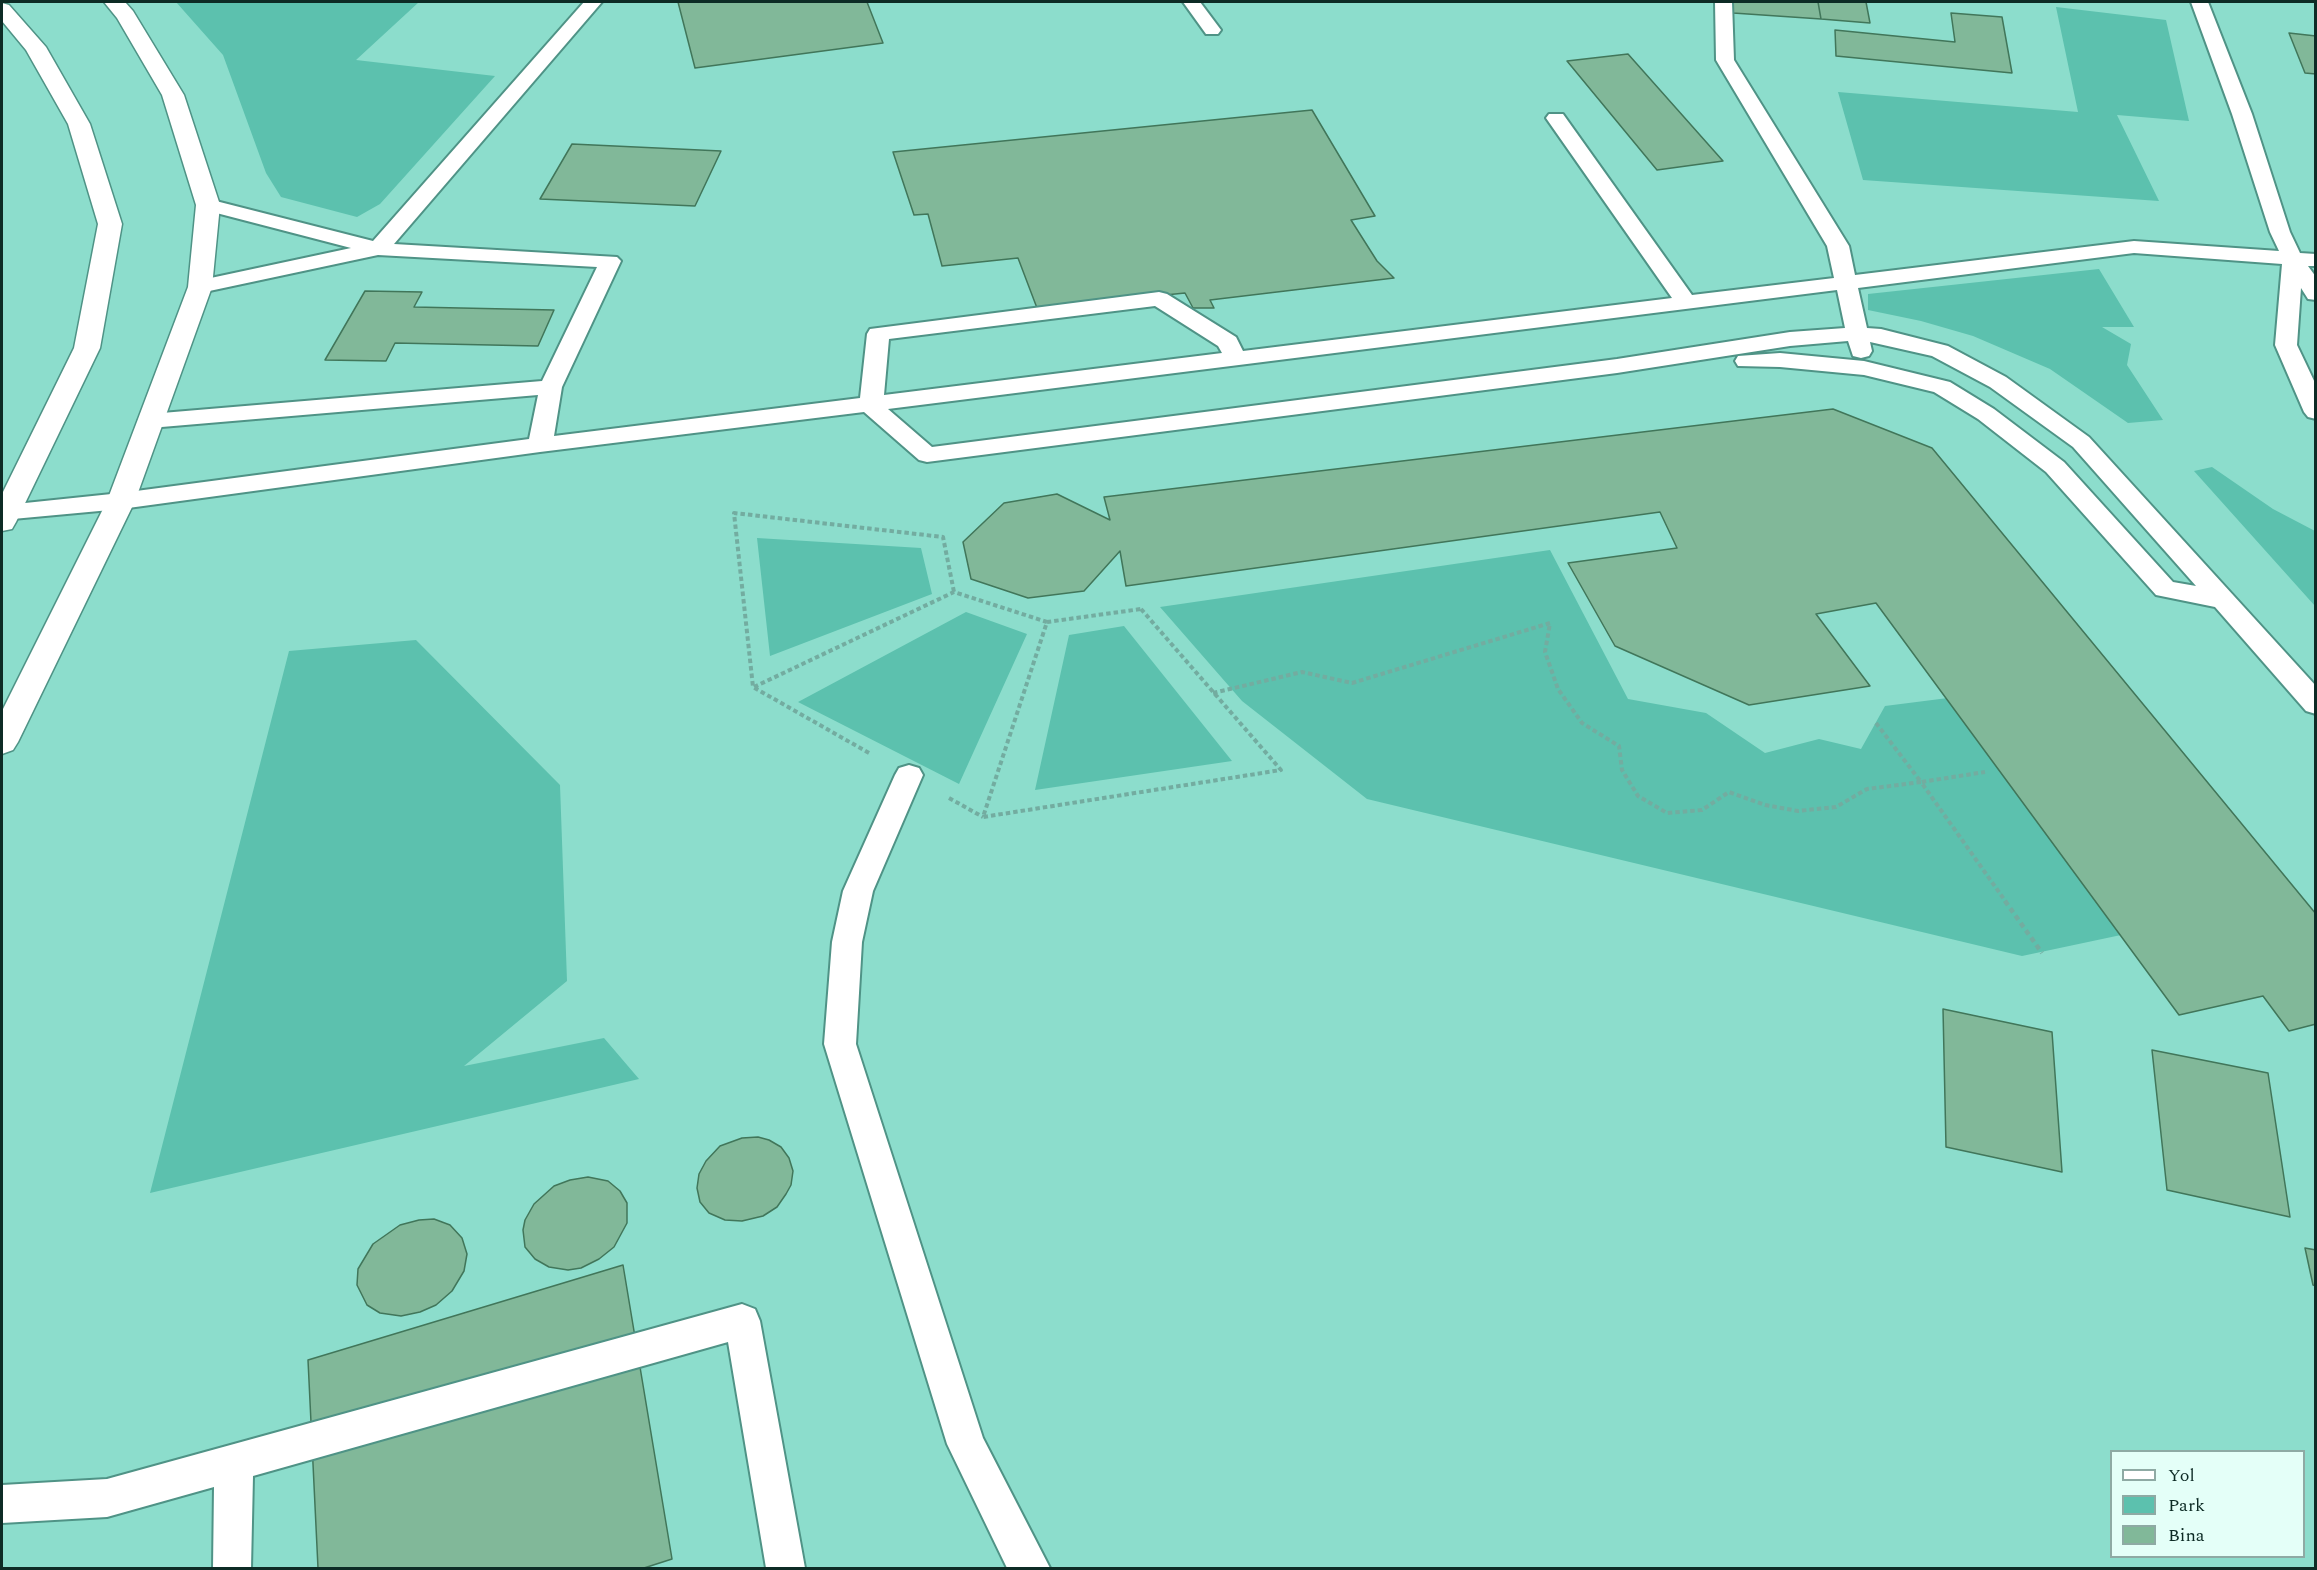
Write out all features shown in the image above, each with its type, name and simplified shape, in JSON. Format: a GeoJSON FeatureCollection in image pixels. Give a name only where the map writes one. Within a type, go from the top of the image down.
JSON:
{"type":"FeatureCollection","features":[{"type":"Feature","properties":{"kind":"street"},"geometry":{"type":"LineString","coordinates":[[2,742],[121,501],[200,287],[208,205],[173,95],[126,15],[114,2]]}},
{"type":"Feature","properties":{"kind":"street"},"geometry":{"type":"LineString","coordinates":[[2,9],[35,46],[79,124],[110,224],[87,348],[4,518]]}},
{"type":"Feature","properties":{"kind":"lane"},"geometry":{"type":"LineString","coordinates":[[200,287],[378,249],[593,2]]}},
{"type":"Feature","properties":{"kind":"lane"},"geometry":{"type":"LineString","coordinates":[[1191,2],[1212,30]]}},
{"type":"Feature","properties":{"kind":"lane"},"geometry":{"type":"LineString","coordinates":[[1723,2],[1725,60],[1838,246],[1864,368]]}},
{"type":"Feature","properties":{"kind":"lane"},"geometry":{"type":"LineString","coordinates":[[2200,2],[2242,114],[2280,232],[2293,259],[2316,294]]}},
{"type":"Feature","properties":{"kind":"lane"},"geometry":{"type":"LineString","coordinates":[[1556,118],[1687,303]]}},
{"type":"Feature","properties":{"kind":"lane"},"geometry":{"type":"LineString","coordinates":[[208,205],[378,249],[610,261],[551,387],[540,445]]}},
{"type":"Feature","properties":{"kind":"lane"},"geometry":{"type":"LineString","coordinates":[[4,518],[540,445],[871,406],[1846,281],[2134,247],[2316,260]]}},
{"type":"Feature","properties":{"kind":"lane"},"geometry":{"type":"LineString","coordinates":[[2293,259],[2286,345],[2316,412]]}},
{"type":"Feature","properties":{"kind":"lane"},"geometry":{"type":"LineString","coordinates":[[871,406],[878,334],[890,332],[1159,299],[1228,342],[1236,360]]}},
{"type":"Feature","properties":{"kind":"lane"},"geometry":{"type":"LineString","coordinates":[[871,406],[927,454],[1617,366],[1790,339],[1858,334],[1881,336],[1940,351],[1998,382],[2081,442],[2316,704]]}},
{"type":"Feature","properties":{"kind":"lane"},"geometry":{"type":"LineString","coordinates":[[1617,366],[1780,360],[1864,368],[1942,387],[1986,414],[2055,467],[2165,589],[2223,600]]}},
{"type":"Feature","properties":{"kind":"lane"},"geometry":{"type":"LineString","coordinates":[[150,421],[551,387]]}},
{"type":"Feature","properties":{"kind":"lane"},"geometry":{"type":"LineString","coordinates":[[909,775],[858,891],[847,942],[840,1044],[966,1444],[1027,1567],[1031,1569]]}},
{"type":"Feature","properties":{"kind":"lane"},"geometry":{"type":"LineString","coordinates":[[2,1504],[107,1498],[742,1321],[786,1569]]}},
{"type":"Feature","properties":{"kind":"lane"},"geometry":{"type":"LineString","coordinates":[[232,1569],[234,1463]]}},
{"type":"Feature","properties":{"kind":"path"},"geometry":{"type":"LineString","coordinates":[[753,687],[734,513],[943,537],[954,592]]}},
{"type":"Feature","properties":{"kind":"path"},"geometry":{"type":"LineString","coordinates":[[954,592],[1047,622],[1141,609],[1281,770],[983,817],[753,687],[954,592]]}},
{"type":"Feature","properties":{"kind":"path"},"geometry":{"type":"LineString","coordinates":[[983,817],[1047,622]]}},
{"type":"Feature","properties":{"kind":"path"},"geometry":{"type":"LineString","coordinates":[[1213,693],[1302,672],[1352,683],[1550,622],[1545,652],[1558,689],[1582,723],[1619,746],[1622,770],[1638,796],[1667,813],[1702,810],[1729,792],[1765,805],[1798,811],[1836,807],[1867,789],[1985,772]]}},
{"type":"Feature","properties":{"kind":"path"},"geometry":{"type":"LineString","coordinates":[[1876,723],[1921,782],[2042,953]]}},
{"type":"Feature","properties":{"kind":"shaded area"},"geometry":{"type":"Polygon","coordinates":[[[2,2],[2315,2],[2315,1568],[2,1568],[2,2]]]}},
{"type":"Feature","properties":{"kind":"green space"},"geometry":{"type":"Polygon","coordinates":[[[176,2],[419,2],[356,60],[495,76],[380,204],[357,217],[281,197],[266,173],[223,55],[176,2]]]}},
{"type":"Feature","properties":{"kind":"green space"},"geometry":{"type":"Polygon","coordinates":[[[2056,7],[2166,20],[2189,121],[2117,115],[2159,201],[1863,180],[1838,92],[2078,112],[2056,7]]]}},
{"type":"Feature","properties":{"kind":"green space"},"geometry":{"type":"Polygon","coordinates":[[[2099,269],[2134,327],[2102,327],[2131,344],[2127,365],[2163,420],[2128,423],[2050,369],[1973,336],[1921,321],[1868,310],[1868,294],[2099,269]]]}},
{"type":"Feature","properties":{"kind":"green space"},"geometry":{"type":"Polygon","coordinates":[[[2212,467],[2273,509],[2315,531],[2315,606],[2194,471],[2212,467]]]}},
{"type":"Feature","properties":{"kind":"green space"},"geometry":{"type":"Polygon","coordinates":[[[757,538],[921,548],[932,594],[770,656],[757,538]]]}},
{"type":"Feature","properties":{"kind":"green space"},"geometry":{"type":"Polygon","coordinates":[[[1550,550],[1628,699],[1706,713],[1765,753],[1819,739],[1861,749],[1885,706],[1948,698],[2121,935],[2022,956],[1367,799],[1242,701],[1160,607],[1550,550]]]}},
{"type":"Feature","properties":{"kind":"green space"},"geometry":{"type":"Polygon","coordinates":[[[966,612],[1027,634],[959,784],[798,702],[966,612]]]}},
{"type":"Feature","properties":{"kind":"green space"},"geometry":{"type":"Polygon","coordinates":[[[1124,626],[1232,761],[1035,790],[1069,635],[1124,626]]]}},
{"type":"Feature","properties":{"kind":"green space"},"geometry":{"type":"Polygon","coordinates":[[[416,640],[560,785],[567,981],[464,1066],[604,1038],[639,1079],[150,1193],[289,651],[416,640]]]}},
{"type":"Feature","properties":{"kind":"building"},"geometry":{"type":"Polygon","coordinates":[[[678,2],[867,2],[883,43],[695,68],[678,2]]]}},
{"type":"Feature","properties":{"kind":"building"},"geometry":{"type":"Polygon","coordinates":[[[1733,2],[1818,2],[1821,19],[1733,13],[1733,2]]]}},
{"type":"Feature","properties":{"kind":"building"},"geometry":{"type":"Polygon","coordinates":[[[1818,2],[1866,2],[1870,23],[1821,19],[1818,2]]]}},
{"type":"Feature","properties":{"kind":"building"},"geometry":{"type":"Polygon","coordinates":[[[1951,13],[2002,17],[2012,73],[1836,56],[1835,30],[1955,42],[1951,13]]]}},
{"type":"Feature","properties":{"kind":"building"},"geometry":{"type":"Polygon","coordinates":[[[2289,33],[2316,36],[2316,74],[2305,73],[2289,33]]]}},
{"type":"Feature","properties":{"kind":"building"},"geometry":{"type":"Polygon","coordinates":[[[1628,54],[1723,161],[1657,170],[1567,61],[1628,54]]]}},
{"type":"Feature","properties":{"kind":"building"},"geometry":{"type":"Polygon","coordinates":[[[1312,110],[1375,216],[1351,220],[1377,261],[1394,278],[1210,300],[1214,308],[1193,308],[1185,293],[1037,308],[1018,258],[942,266],[928,214],[914,215],[893,152],[1312,110]]]}},
{"type":"Feature","properties":{"kind":"building"},"geometry":{"type":"Polygon","coordinates":[[[572,144],[721,151],[695,206],[540,199],[572,144]]]}},
{"type":"Feature","properties":{"kind":"building"},"geometry":{"type":"Polygon","coordinates":[[[365,291],[422,292],[414,307],[554,310],[538,346],[395,343],[386,361],[325,360],[365,291]]]}},
{"type":"Feature","properties":{"kind":"building"},"geometry":{"type":"Polygon","coordinates":[[[1833,409],[1932,448],[2316,914],[2316,1024],[2289,1031],[2263,996],[2179,1015],[1876,603],[1816,614],[1870,686],[1749,705],[1615,646],[1568,563],[1677,548],[1660,512],[1126,586],[1120,551],[1084,591],[1028,598],[971,579],[963,542],[1004,503],[1057,494],[1110,520],[1104,497],[1833,409]]]}},
{"type":"Feature","properties":{"kind":"building"},"geometry":{"type":"Polygon","coordinates":[[[1943,1009],[2052,1032],[2062,1172],[1946,1147],[1943,1009]]]}},
{"type":"Feature","properties":{"kind":"building"},"geometry":{"type":"Polygon","coordinates":[[[2152,1050],[2268,1073],[2290,1217],[2167,1190],[2152,1050]]]}},
{"type":"Feature","properties":{"kind":"building"},"geometry":{"type":"Polygon","coordinates":[[[758,1137],[781,1147],[789,1158],[793,1171],[791,1185],[786,1194],[777,1207],[763,1216],[742,1221],[725,1220],[709,1213],[700,1202],[697,1188],[699,1174],[706,1161],[720,1146],[742,1138],[758,1137]]]}},
{"type":"Feature","properties":{"kind":"building"},"geometry":{"type":"Polygon","coordinates":[[[588,1177],[608,1181],[620,1191],[627,1203],[627,1223],[614,1247],[599,1259],[581,1268],[568,1270],[549,1267],[535,1259],[525,1247],[523,1230],[525,1220],[534,1204],[554,1186],[588,1177]]]}},
{"type":"Feature","properties":{"kind":"building"},"geometry":{"type":"Polygon","coordinates":[[[434,1219],[450,1225],[462,1238],[467,1254],[464,1271],[452,1291],[436,1305],[420,1312],[401,1316],[380,1313],[367,1305],[357,1285],[358,1269],[373,1244],[400,1225],[434,1219]]]}},
{"type":"Feature","properties":{"kind":"building"},"geometry":{"type":"Polygon","coordinates":[[[2305,1248],[2316,1250],[2316,1286],[2313,1285],[2305,1248]]]}},
{"type":"Feature","properties":{"kind":"building"},"geometry":{"type":"Polygon","coordinates":[[[623,1265],[672,1559],[644,1568],[318,1568],[308,1360],[623,1265]]]}}]}
